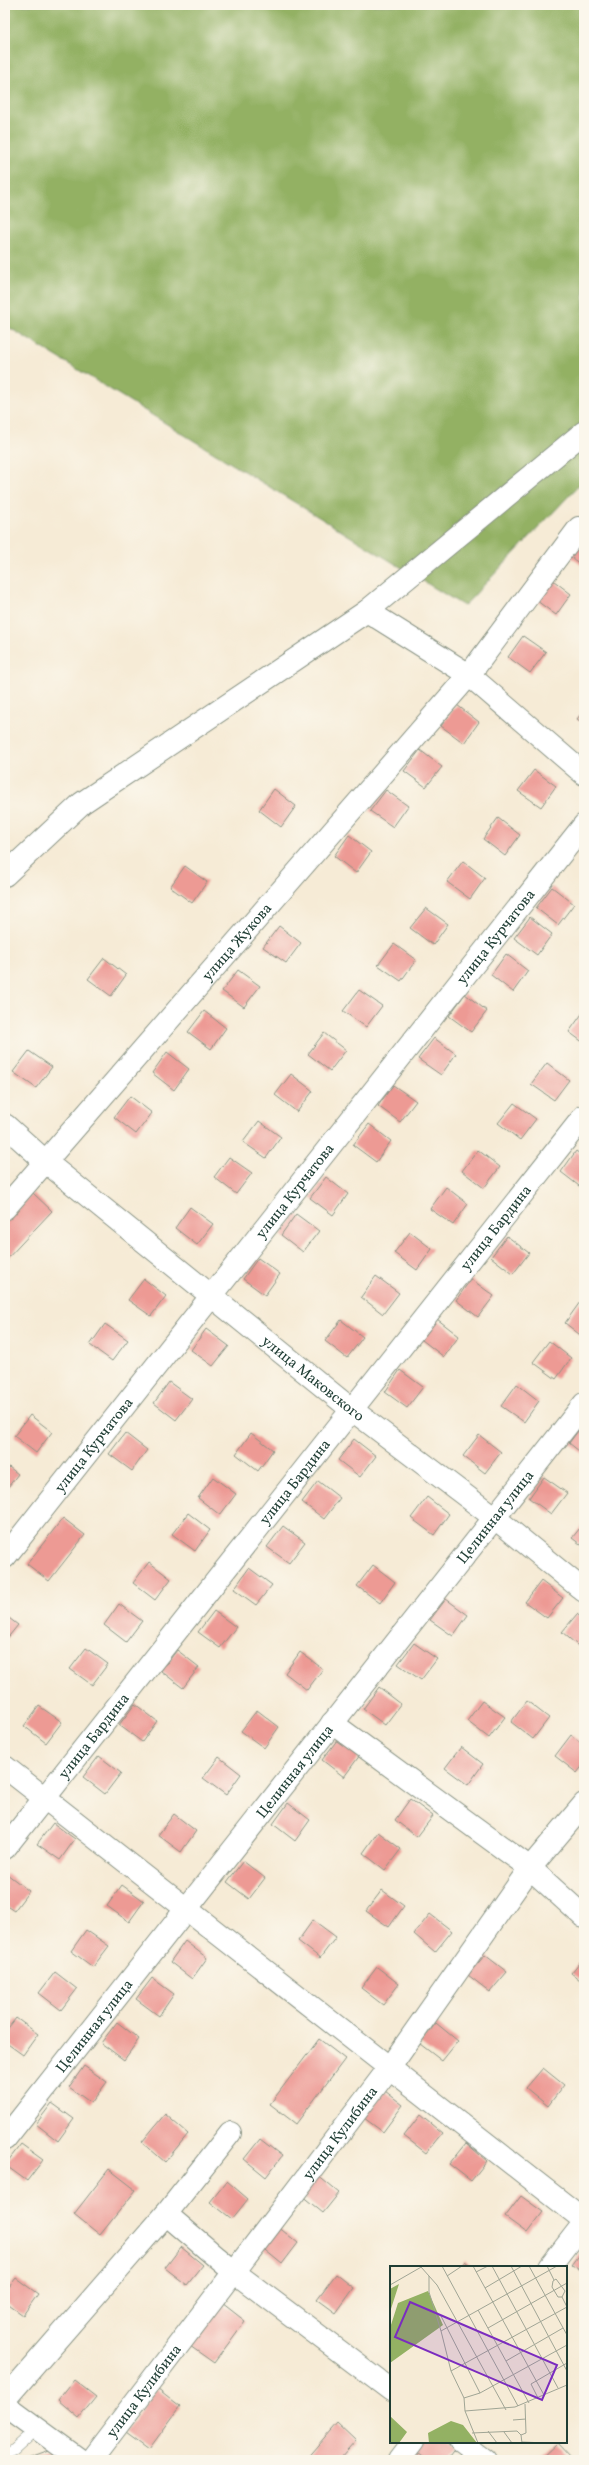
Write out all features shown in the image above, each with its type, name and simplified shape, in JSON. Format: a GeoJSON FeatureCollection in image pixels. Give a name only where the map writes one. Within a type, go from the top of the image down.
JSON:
{"type":"FeatureCollection","features":[{"type":"Feature","properties":{"kind":"street"},"geometry":{"type":"LineString","coordinates":[[5,875],[82,803],[367,611],[584,432]]}},
{"type":"Feature","properties":{"kind":"street","name":"улица Жукова"},"geometry":{"type":"LineString","coordinates":[[5,1208],[469,676],[579,528]]}},
{"type":"Feature","properties":{"kind":"street"},"geometry":{"type":"LineString","coordinates":[[367,611],[469,676],[584,774]]}},
{"type":"Feature","properties":{"kind":"street","name":"улица Курчатова"},"geometry":{"type":"LineString","coordinates":[[5,1557],[584,825]]}},
{"type":"Feature","properties":{"kind":"street","name":"улица Бардина"},"geometry":{"type":"LineString","coordinates":[[5,1848],[584,1116]]}},
{"type":"Feature","properties":{"kind":"street","name":"улица Маковского"},"geometry":{"type":"LineString","coordinates":[[5,1125],[46,1162],[213,1295],[351,1409],[495,1518],[584,1591]]}},
{"type":"Feature","properties":{"kind":"street","name":"Целинная улица"},"geometry":{"type":"LineString","coordinates":[[5,2139],[584,1404]]}},
{"type":"Feature","properties":{"kind":"street"},"geometry":{"type":"LineString","coordinates":[[332,1724],[530,1868],[584,1917]]}},
{"type":"Feature","properties":{"kind":"street"},"geometry":{"type":"LineString","coordinates":[[5,1767],[390,2067],[584,2222],[551,2266]]}},
{"type":"Feature","properties":{"kind":"street","name":"улица Кулибина"},"geometry":{"type":"LineString","coordinates":[[91,2460],[390,2067],[530,1868],[584,1804]]}},
{"type":"Feature","properties":{"kind":"street"},"geometry":{"type":"LineString","coordinates":[[5,2399],[166,2214],[230,2133]]}},
{"type":"Feature","properties":{"kind":"street"},"geometry":{"type":"LineString","coordinates":[[166,2214],[234,2272],[390,2389]]}},
{"type":"Feature","properties":{"kind":"street"},"geometry":{"type":"LineString","coordinates":[[5,2405],[80,2460]]}},
{"type":"Feature","properties":{"kind":"street"},"geometry":{"type":"LineString","coordinates":[[399,2460],[412,2443]]}},
{"type":"Feature","properties":{"kind":"street"},"geometry":{"type":"LineString","coordinates":[[462,2443],[485,2460]]}},
{"type":"Feature","properties":{"kind":"lane"},"geometry":{"type":"LineString","coordinates":[[5,2454],[14,2450],[37,2429]]}},
{"type":"Feature","properties":{"kind":"green space"},"geometry":{"type":"Polygon","coordinates":[[[5,5],[584,5],[584,480],[464,606],[5,325],[5,5]]]}},
{"type":"Feature","properties":{"kind":"building"},"geometry":{"type":"Polygon","coordinates":[[[584,534],[584,567],[568,555],[584,534]]]}},
{"type":"Feature","properties":{"kind":"building"},"geometry":{"type":"Polygon","coordinates":[[[549,577],[571,594],[556,615],[533,598],[549,577]]]}},
{"type":"Feature","properties":{"kind":"building"},"geometry":{"type":"Polygon","coordinates":[[[523,636],[546,652],[530,673],[508,657],[523,636]]]}},
{"type":"Feature","properties":{"kind":"building"},"geometry":{"type":"Polygon","coordinates":[[[457,705],[479,722],[464,743],[441,726],[457,705]]]}},
{"type":"Feature","properties":{"kind":"building"},"geometry":{"type":"Polygon","coordinates":[[[584,710],[584,724],[577,719],[584,710]]]}},
{"type":"Feature","properties":{"kind":"building"},"geometry":{"type":"Polygon","coordinates":[[[420,750],[442,767],[426,787],[404,771],[420,750]]]}},
{"type":"Feature","properties":{"kind":"building"},"geometry":{"type":"Polygon","coordinates":[[[534,770],[556,786],[541,807],[518,791],[534,770]]]}},
{"type":"Feature","properties":{"kind":"building"},"geometry":{"type":"Polygon","coordinates":[[[274,789],[296,806],[281,827],[259,810],[274,789]]]}},
{"type":"Feature","properties":{"kind":"building"},"geometry":{"type":"Polygon","coordinates":[[[386,790],[408,806],[393,827],[370,811],[386,790]]]}},
{"type":"Feature","properties":{"kind":"building"},"geometry":{"type":"Polygon","coordinates":[[[498,818],[520,835],[505,856],[483,839],[498,818]]]}},
{"type":"Feature","properties":{"kind":"building"},"geometry":{"type":"Polygon","coordinates":[[[349,835],[371,852],[356,873],[334,856],[349,835]]]}},
{"type":"Feature","properties":{"kind":"building"},"geometry":{"type":"Polygon","coordinates":[[[463,861],[485,878],[470,899],[447,882],[463,861]]]}},
{"type":"Feature","properties":{"kind":"building"},"geometry":{"type":"Polygon","coordinates":[[[185,866],[207,882],[192,903],[170,887],[185,866]]]}},
{"type":"Feature","properties":{"kind":"building"},"geometry":{"type":"Polygon","coordinates":[[[552,887],[574,904],[558,925],[536,908],[552,887]]]}},
{"type":"Feature","properties":{"kind":"building"},"geometry":{"type":"Polygon","coordinates":[[[426,908],[448,924],[433,945],[410,928],[426,908]]]}},
{"type":"Feature","properties":{"kind":"building"},"geometry":{"type":"Polygon","coordinates":[[[530,917],[552,934],[537,955],[514,938],[530,917]]]}},
{"type":"Feature","properties":{"kind":"building"},"geometry":{"type":"Polygon","coordinates":[[[279,926],[301,943],[286,963],[263,947],[279,926]]]}},
{"type":"Feature","properties":{"kind":"building"},"geometry":{"type":"Polygon","coordinates":[[[394,944],[416,960],[401,981],[378,965],[394,944]]]}},
{"type":"Feature","properties":{"kind":"building"},"geometry":{"type":"Polygon","coordinates":[[[506,954],[528,971],[513,992],[491,975],[506,954]]]}},
{"type":"Feature","properties":{"kind":"building"},"geometry":{"type":"Polygon","coordinates":[[[104,958],[126,975],[111,996],[88,979],[104,958]]]}},
{"type":"Feature","properties":{"kind":"building"},"geometry":{"type":"Polygon","coordinates":[[[238,970],[260,986],[244,1007],[222,991],[238,970]]]}},
{"type":"Feature","properties":{"kind":"building"},"geometry":{"type":"Polygon","coordinates":[[[359,990],[382,1006],[366,1027],[343,1011],[359,990]]]}},
{"type":"Feature","properties":{"kind":"building"},"geometry":{"type":"Polygon","coordinates":[[[465,994],[487,1011],[471,1032],[449,1016],[465,994]]]}},
{"type":"Feature","properties":{"kind":"building"},"geometry":{"type":"Polygon","coordinates":[[[204,1011],[226,1028],[211,1049],[188,1032],[204,1011]]]}},
{"type":"Feature","properties":{"kind":"building"},"geometry":{"type":"Polygon","coordinates":[[[584,1011],[584,1043],[569,1032],[584,1011]]]}},
{"type":"Feature","properties":{"kind":"building"},"geometry":{"type":"Polygon","coordinates":[[[324,1033],[346,1050],[330,1071],[308,1054],[324,1033]]]}},
{"type":"Feature","properties":{"kind":"building"},"geometry":{"type":"Polygon","coordinates":[[[434,1038],[456,1054],[441,1075],[418,1059],[434,1038]]]}},
{"type":"Feature","properties":{"kind":"building"},"geometry":{"type":"Polygon","coordinates":[[[29,1051],[52,1067],[36,1088],[13,1072],[29,1051]]]}},
{"type":"Feature","properties":{"kind":"building"},"geometry":{"type":"Polygon","coordinates":[[[167,1052],[189,1069],[174,1090],[152,1073],[167,1052]]]}},
{"type":"Feature","properties":{"kind":"building"},"geometry":{"type":"Polygon","coordinates":[[[547,1063],[569,1080],[554,1100],[531,1084],[547,1063]]]}},
{"type":"Feature","properties":{"kind":"building"},"geometry":{"type":"Polygon","coordinates":[[[291,1074],[313,1091],[297,1112],[275,1095],[291,1074]]]}},
{"type":"Feature","properties":{"kind":"building"},"geometry":{"type":"Polygon","coordinates":[[[393,1085],[416,1101],[400,1122],[378,1106],[393,1085]]]}},
{"type":"Feature","properties":{"kind":"building"},"geometry":{"type":"Polygon","coordinates":[[[130,1096],[152,1113],[136,1134],[114,1117],[130,1096]]]}},
{"type":"Feature","properties":{"kind":"building"},"geometry":{"type":"Polygon","coordinates":[[[514,1103],[536,1119],[520,1140],[498,1123],[514,1103]]]}},
{"type":"Feature","properties":{"kind":"building"},"geometry":{"type":"Polygon","coordinates":[[[259,1121],[281,1137],[266,1158],[243,1142],[259,1121]]]}},
{"type":"Feature","properties":{"kind":"building"},"geometry":{"type":"Polygon","coordinates":[[[369,1124],[391,1141],[376,1162],[353,1145],[369,1124]]]}},
{"type":"Feature","properties":{"kind":"building"},"geometry":{"type":"Polygon","coordinates":[[[478,1150],[500,1167],[484,1188],[462,1171],[478,1150]]]}},
{"type":"Feature","properties":{"kind":"building"},"geometry":{"type":"Polygon","coordinates":[[[576,1151],[584,1157],[583,1189],[561,1172],[576,1151]]]}},
{"type":"Feature","properties":{"kind":"building"},"geometry":{"type":"Polygon","coordinates":[[[229,1157],[252,1173],[236,1194],[214,1177],[229,1157]]]}},
{"type":"Feature","properties":{"kind":"building"},"geometry":{"type":"Polygon","coordinates":[[[326,1177],[348,1194],[333,1215],[310,1198],[326,1177]]]}},
{"type":"Feature","properties":{"kind":"building"},"geometry":{"type":"Polygon","coordinates":[[[446,1187],[468,1204],[453,1225],[430,1209],[446,1187]]]}},
{"type":"Feature","properties":{"kind":"building"},"geometry":{"type":"Polygon","coordinates":[[[33,1193],[52,1211],[5,1261],[5,1222],[33,1193]]]}},
{"type":"Feature","properties":{"kind":"building"},"geometry":{"type":"Polygon","coordinates":[[[190,1207],[213,1224],[197,1245],[175,1228],[190,1207]]]}},
{"type":"Feature","properties":{"kind":"building"},"geometry":{"type":"Polygon","coordinates":[[[296,1214],[319,1231],[303,1252],[281,1235],[296,1214]]]}},
{"type":"Feature","properties":{"kind":"building"},"geometry":{"type":"Polygon","coordinates":[[[410,1232],[432,1249],[417,1270],[394,1253],[410,1232]]]}},
{"type":"Feature","properties":{"kind":"building"},"geometry":{"type":"Polygon","coordinates":[[[507,1236],[529,1253],[513,1274],[491,1257],[507,1236]]]}},
{"type":"Feature","properties":{"kind":"building"},"geometry":{"type":"Polygon","coordinates":[[[258,1258],[280,1274],[265,1295],[243,1279],[258,1258]]]}},
{"type":"Feature","properties":{"kind":"building"},"geometry":{"type":"Polygon","coordinates":[[[376,1276],[399,1293],[383,1314],[361,1297],[376,1276]]]}},
{"type":"Feature","properties":{"kind":"building"},"geometry":{"type":"Polygon","coordinates":[[[144,1279],[166,1296],[151,1316],[128,1300],[144,1279]]]}},
{"type":"Feature","properties":{"kind":"building"},"geometry":{"type":"Polygon","coordinates":[[[471,1279],[494,1296],[478,1317],[456,1300],[471,1279]]]}},
{"type":"Feature","properties":{"kind":"building"},"geometry":{"type":"Polygon","coordinates":[[[580,1302],[584,1305],[584,1338],[565,1323],[580,1302]]]}},
{"type":"Feature","properties":{"kind":"building"},"geometry":{"type":"Polygon","coordinates":[[[437,1319],[459,1336],[444,1357],[422,1340],[437,1319]]]}},
{"type":"Feature","properties":{"kind":"building"},"geometry":{"type":"Polygon","coordinates":[[[341,1320],[363,1337],[347,1358],[325,1341],[341,1320]]]}},
{"type":"Feature","properties":{"kind":"building"},"geometry":{"type":"Polygon","coordinates":[[[105,1324],[128,1340],[112,1361],[90,1345],[105,1324]]]}},
{"type":"Feature","properties":{"kind":"building"},"geometry":{"type":"Polygon","coordinates":[[[206,1329],[229,1346],[213,1366],[191,1350],[206,1329]]]}},
{"type":"Feature","properties":{"kind":"building"},"geometry":{"type":"Polygon","coordinates":[[[549,1341],[571,1358],[556,1379],[533,1362],[549,1341]]]}},
{"type":"Feature","properties":{"kind":"building"},"geometry":{"type":"Polygon","coordinates":[[[400,1370],[423,1387],[407,1408],[385,1392],[400,1370]]]}},
{"type":"Feature","properties":{"kind":"building"},"geometry":{"type":"Polygon","coordinates":[[[169,1382],[192,1399],[176,1420],[154,1403],[169,1382]]]}},
{"type":"Feature","properties":{"kind":"building"},"geometry":{"type":"Polygon","coordinates":[[[517,1384],[539,1401],[524,1422],[501,1406],[517,1384]]]}},
{"type":"Feature","properties":{"kind":"building"},"geometry":{"type":"Polygon","coordinates":[[[30,1415],[52,1432],[36,1453],[14,1436],[30,1415]]]}},
{"type":"Feature","properties":{"kind":"building"},"geometry":{"type":"Polygon","coordinates":[[[584,1423],[584,1455],[569,1443],[584,1423]]]}},
{"type":"Feature","properties":{"kind":"building"},"geometry":{"type":"Polygon","coordinates":[[[125,1433],[147,1450],[132,1471],[109,1454],[125,1433]]]}},
{"type":"Feature","properties":{"kind":"building"},"geometry":{"type":"Polygon","coordinates":[[[251,1433],[273,1450],[258,1471],[236,1454],[251,1433]]]}},
{"type":"Feature","properties":{"kind":"building"},"geometry":{"type":"Polygon","coordinates":[[[479,1435],[501,1452],[485,1473],[463,1456],[479,1435]]]}},
{"type":"Feature","properties":{"kind":"building"},"geometry":{"type":"Polygon","coordinates":[[[354,1439],[376,1456],[360,1477],[338,1460],[354,1439]]]}},
{"type":"Feature","properties":{"kind":"building"},"geometry":{"type":"Polygon","coordinates":[[[5,1464],[18,1474],[5,1491],[5,1464]]]}},
{"type":"Feature","properties":{"kind":"building"},"geometry":{"type":"Polygon","coordinates":[[[213,1477],[236,1494],[220,1515],[198,1498],[213,1477]]]}},
{"type":"Feature","properties":{"kind":"building"},"geometry":{"type":"Polygon","coordinates":[[[544,1477],[567,1493],[551,1514],[529,1498],[544,1477]]]}},
{"type":"Feature","properties":{"kind":"building"},"geometry":{"type":"Polygon","coordinates":[[[318,1481],[340,1498],[324,1519],[302,1502],[318,1481]]]}},
{"type":"Feature","properties":{"kind":"building"},"geometry":{"type":"Polygon","coordinates":[[[427,1497],[449,1514],[434,1535],[411,1518],[427,1497]]]}},
{"type":"Feature","properties":{"kind":"building"},"geometry":{"type":"Polygon","coordinates":[[[188,1513],[210,1530],[195,1551],[172,1534],[188,1513]]]}},
{"type":"Feature","properties":{"kind":"building"},"geometry":{"type":"Polygon","coordinates":[[[63,1518],[85,1535],[49,1581],[27,1564],[63,1518]]]}},
{"type":"Feature","properties":{"kind":"building"},"geometry":{"type":"Polygon","coordinates":[[[584,1523],[584,1547],[572,1538],[584,1523]]]}},
{"type":"Feature","properties":{"kind":"building"},"geometry":{"type":"Polygon","coordinates":[[[283,1526],[305,1542],[289,1563],[267,1547],[283,1526]]]}},
{"type":"Feature","properties":{"kind":"building"},"geometry":{"type":"Polygon","coordinates":[[[149,1562],[171,1579],[155,1600],[133,1583],[149,1562]]]}},
{"type":"Feature","properties":{"kind":"building"},"geometry":{"type":"Polygon","coordinates":[[[373,1565],[395,1582],[380,1603],[357,1586],[373,1565]]]}},
{"type":"Feature","properties":{"kind":"building"},"geometry":{"type":"Polygon","coordinates":[[[249,1568],[272,1585],[256,1605],[234,1589],[249,1568]]]}},
{"type":"Feature","properties":{"kind":"building"},"geometry":{"type":"Polygon","coordinates":[[[541,1581],[563,1598],[547,1618],[525,1602],[541,1581]]]}},
{"type":"Feature","properties":{"kind":"building"},"geometry":{"type":"Polygon","coordinates":[[[446,1599],[468,1615],[453,1636],[430,1620],[446,1599]]]}},
{"type":"Feature","properties":{"kind":"building"},"geometry":{"type":"Polygon","coordinates":[[[119,1604],[142,1621],[126,1642],[104,1625],[119,1604]]]}},
{"type":"Feature","properties":{"kind":"building"},"geometry":{"type":"Polygon","coordinates":[[[214,1611],[236,1627],[220,1648],[198,1632],[214,1611]]]}},
{"type":"Feature","properties":{"kind":"building"},"geometry":{"type":"Polygon","coordinates":[[[577,1614],[584,1620],[584,1651],[562,1632],[577,1614]]]}},
{"type":"Feature","properties":{"kind":"building"},"geometry":{"type":"Polygon","coordinates":[[[5,1615],[18,1625],[5,1641],[5,1615]]]}},
{"type":"Feature","properties":{"kind":"building"},"geometry":{"type":"Polygon","coordinates":[[[414,1643],[437,1659],[421,1680],[398,1664],[414,1643]]]}},
{"type":"Feature","properties":{"kind":"building"},"geometry":{"type":"Polygon","coordinates":[[[86,1648],[108,1664],[92,1685],[70,1669],[86,1648]]]}},
{"type":"Feature","properties":{"kind":"building"},"geometry":{"type":"Polygon","coordinates":[[[177,1650],[199,1667],[183,1688],[161,1671],[177,1650]]]}},
{"type":"Feature","properties":{"kind":"building"},"geometry":{"type":"Polygon","coordinates":[[[300,1652],[323,1669],[307,1690],[285,1673],[300,1652]]]}},
{"type":"Feature","properties":{"kind":"building"},"geometry":{"type":"Polygon","coordinates":[[[379,1687],[401,1704],[385,1725],[363,1709],[379,1687]]]}},
{"type":"Feature","properties":{"kind":"building"},"geometry":{"type":"Polygon","coordinates":[[[482,1701],[505,1717],[489,1738],[467,1721],[482,1701]]]}},
{"type":"Feature","properties":{"kind":"building"},"geometry":{"type":"Polygon","coordinates":[[[527,1701],[549,1718],[533,1739],[511,1722],[527,1701]]]}},
{"type":"Feature","properties":{"kind":"building"},"geometry":{"type":"Polygon","coordinates":[[[135,1704],[157,1721],[142,1742],[119,1725],[135,1704]]]}},
{"type":"Feature","properties":{"kind":"building"},"geometry":{"type":"Polygon","coordinates":[[[39,1706],[62,1722],[46,1743],[24,1726],[39,1706]]]}},
{"type":"Feature","properties":{"kind":"building"},"geometry":{"type":"Polygon","coordinates":[[[257,1710],[279,1727],[264,1748],[241,1731],[257,1710]]]}},
{"type":"Feature","properties":{"kind":"building"},"geometry":{"type":"Polygon","coordinates":[[[571,1735],[584,1745],[584,1764],[577,1773],[555,1756],[571,1735]]]}},
{"type":"Feature","properties":{"kind":"building"},"geometry":{"type":"Polygon","coordinates":[[[338,1739],[360,1755],[344,1777],[322,1760],[338,1739]]]}},
{"type":"Feature","properties":{"kind":"building"},"geometry":{"type":"Polygon","coordinates":[[[461,1747],[483,1764],[468,1785],[445,1768],[461,1747]]]}},
{"type":"Feature","properties":{"kind":"building"},"geometry":{"type":"Polygon","coordinates":[[[99,1756],[121,1773],[105,1794],[83,1777],[99,1756]]]}},
{"type":"Feature","properties":{"kind":"building"},"geometry":{"type":"Polygon","coordinates":[[[219,1757],[241,1774],[226,1795],[203,1778],[219,1757]]]}},
{"type":"Feature","properties":{"kind":"building"},"geometry":{"type":"Polygon","coordinates":[[[410,1799],[433,1816],[417,1837],[395,1820],[410,1799]]]}},
{"type":"Feature","properties":{"kind":"building"},"geometry":{"type":"Polygon","coordinates":[[[288,1803],[310,1820],[295,1841],[273,1824],[288,1803]]]}},
{"type":"Feature","properties":{"kind":"building"},"geometry":{"type":"Polygon","coordinates":[[[174,1814],[196,1831],[181,1852],[158,1835],[174,1814]]]}},
{"type":"Feature","properties":{"kind":"building"},"geometry":{"type":"Polygon","coordinates":[[[53,1823],[75,1839],[60,1860],[37,1844],[53,1823]]]}},
{"type":"Feature","properties":{"kind":"building"},"geometry":{"type":"Polygon","coordinates":[[[378,1832],[401,1849],[385,1870],[363,1853],[378,1832]]]}},
{"type":"Feature","properties":{"kind":"building"},"geometry":{"type":"Polygon","coordinates":[[[243,1861],[265,1878],[249,1899],[227,1882],[243,1861]]]}},
{"type":"Feature","properties":{"kind":"building"},"geometry":{"type":"Polygon","coordinates":[[[7,1874],[29,1891],[14,1911],[5,1905],[5,1876],[7,1874]]]}},
{"type":"Feature","properties":{"kind":"building"},"geometry":{"type":"Polygon","coordinates":[[[122,1885],[144,1901],[129,1922],[107,1906],[122,1885]]]}},
{"type":"Feature","properties":{"kind":"building"},"geometry":{"type":"Polygon","coordinates":[[[382,1890],[404,1906],[389,1927],[366,1911],[382,1890]]]}},
{"type":"Feature","properties":{"kind":"building"},"geometry":{"type":"Polygon","coordinates":[[[430,1914],[452,1931],[435,1952],[414,1934],[430,1914]]]}},
{"type":"Feature","properties":{"kind":"building"},"geometry":{"type":"Polygon","coordinates":[[[313,1920],[336,1937],[320,1958],[298,1941],[313,1920]]]}},
{"type":"Feature","properties":{"kind":"building"},"geometry":{"type":"Polygon","coordinates":[[[86,1930],[109,1946],[93,1967],[71,1951],[86,1930]]]}},
{"type":"Feature","properties":{"kind":"building"},"geometry":{"type":"Polygon","coordinates":[[[185,1941],[207,1958],[192,1979],[170,1962],[185,1941]]]}},
{"type":"Feature","properties":{"kind":"building"},"geometry":{"type":"Polygon","coordinates":[[[485,1955],[507,1972],[490,1992],[468,1975],[485,1955]]]}},
{"type":"Feature","properties":{"kind":"building"},"geometry":{"type":"Polygon","coordinates":[[[584,1957],[584,1983],[571,1973],[584,1957]]]}},
{"type":"Feature","properties":{"kind":"building"},"geometry":{"type":"Polygon","coordinates":[[[377,1967],[399,1984],[383,2005],[361,1988],[377,1967]]]}},
{"type":"Feature","properties":{"kind":"building"},"geometry":{"type":"Polygon","coordinates":[[[55,1972],[77,1989],[61,2010],[39,1993],[55,1972]]]}},
{"type":"Feature","properties":{"kind":"building"},"geometry":{"type":"Polygon","coordinates":[[[152,1978],[174,1994],[159,2016],[136,1999],[152,1978]]]}},
{"type":"Feature","properties":{"kind":"building"},"geometry":{"type":"Polygon","coordinates":[[[16,2018],[38,2034],[23,2055],[5,2042],[5,2032],[16,2018]]]}},
{"type":"Feature","properties":{"kind":"building"},"geometry":{"type":"Polygon","coordinates":[[[117,2022],[139,2039],[124,2060],[101,2043],[117,2022]]]}},
{"type":"Feature","properties":{"kind":"building"},"geometry":{"type":"Polygon","coordinates":[[[436,2023],[458,2041],[442,2061],[420,2044],[436,2023]]]}},
{"type":"Feature","properties":{"kind":"building"},"geometry":{"type":"Polygon","coordinates":[[[319,2039],[345,2059],[296,2124],[270,2104],[319,2039]]]}},
{"type":"Feature","properties":{"kind":"building"},"geometry":{"type":"Polygon","coordinates":[[[84,2066],[107,2082],[91,2103],[69,2087],[84,2066]]]}},
{"type":"Feature","properties":{"kind":"building"},"geometry":{"type":"Polygon","coordinates":[[[543,2068],[564,2085],[548,2106],[526,2088],[543,2068]]]}},
{"type":"Feature","properties":{"kind":"building"},"geometry":{"type":"Polygon","coordinates":[[[385,2091],[403,2105],[383,2132],[364,2118],[385,2091]]]}},
{"type":"Feature","properties":{"kind":"building"},"geometry":{"type":"Polygon","coordinates":[[[52,2103],[74,2119],[58,2141],[36,2124],[52,2103]]]}},
{"type":"Feature","properties":{"kind":"building"},"geometry":{"type":"Polygon","coordinates":[[[165,2114],[188,2134],[165,2162],[142,2142],[165,2114]]]}},
{"type":"Feature","properties":{"kind":"building"},"geometry":{"type":"Polygon","coordinates":[[[420,2115],[442,2133],[426,2153],[404,2136],[420,2115]]]}},
{"type":"Feature","properties":{"kind":"building"},"geometry":{"type":"Polygon","coordinates":[[[260,2139],[282,2156],[266,2177],[244,2159],[260,2139]]]}},
{"type":"Feature","properties":{"kind":"building"},"geometry":{"type":"Polygon","coordinates":[[[466,2143],[487,2161],[471,2181],[449,2164],[466,2143]]]}},
{"type":"Feature","properties":{"kind":"building"},"geometry":{"type":"Polygon","coordinates":[[[21,2144],[43,2160],[27,2181],[5,2165],[21,2144]]]}},
{"type":"Feature","properties":{"kind":"building"},"geometry":{"type":"Polygon","coordinates":[[[109,2169],[136,2190],[100,2235],[74,2214],[109,2169]]]}},
{"type":"Feature","properties":{"kind":"building"},"geometry":{"type":"Polygon","coordinates":[[[317,2175],[339,2193],[323,2213],[301,2195],[317,2175]]]}},
{"type":"Feature","properties":{"kind":"building"},"geometry":{"type":"Polygon","coordinates":[[[227,2181],[248,2199],[232,2219],[210,2202],[227,2181]]]}},
{"type":"Feature","properties":{"kind":"building"},"geometry":{"type":"Polygon","coordinates":[[[521,2196],[543,2212],[527,2233],[505,2217],[521,2196]]]}},
{"type":"Feature","properties":{"kind":"building"},"geometry":{"type":"Polygon","coordinates":[[[277,2226],[298,2243],[282,2264],[260,2246],[277,2226]]]}},
{"type":"Feature","properties":{"kind":"building"},"geometry":{"type":"Polygon","coordinates":[[[181,2247],[203,2265],[187,2285],[165,2268],[181,2247]]]}},
{"type":"Feature","properties":{"kind":"building"},"geometry":{"type":"Polygon","coordinates":[[[584,2249],[584,2273],[572,2265],[584,2249]]]}},
{"type":"Feature","properties":{"kind":"building"},"geometry":{"type":"Polygon","coordinates":[[[465,2261],[471,2266],[462,2266],[465,2261]]]}},
{"type":"Feature","properties":{"kind":"building"},"geometry":{"type":"Polygon","coordinates":[[[336,2274],[354,2288],[336,2313],[317,2299],[336,2274]]]}},
{"type":"Feature","properties":{"kind":"building"},"geometry":{"type":"Polygon","coordinates":[[[16,2278],[38,2294],[23,2315],[5,2302],[5,2292],[16,2278]]]}},
{"type":"Feature","properties":{"kind":"building"},"geometry":{"type":"Polygon","coordinates":[[[222,2303],[245,2321],[214,2363],[190,2346],[222,2303]]]}},
{"type":"Feature","properties":{"kind":"building"},"geometry":{"type":"Polygon","coordinates":[[[74,2380],[96,2397],[79,2418],[58,2400],[74,2380]]]}},
{"type":"Feature","properties":{"kind":"building"},"geometry":{"type":"Polygon","coordinates":[[[157,2389],[180,2407],[149,2449],[126,2432],[157,2389]]]}},
{"type":"Feature","properties":{"kind":"building"},"geometry":{"type":"Polygon","coordinates":[[[337,2423],[356,2441],[339,2460],[305,2460],[337,2423]]]}},
{"type":"Feature","properties":{"kind":"building"},"geometry":{"type":"Polygon","coordinates":[[[425,2443],[447,2443],[455,2449],[447,2460],[426,2460],[417,2453],[425,2443]]]}},
{"type":"Feature","properties":{"kind":"building"},"geometry":{"type":"Polygon","coordinates":[[[557,2443],[572,2459],[571,2460],[539,2460],[557,2443]]]}},
{"type":"Feature","properties":{"kind":"building"},"geometry":{"type":"Polygon","coordinates":[[[52,2450],[56,2460],[25,2460],[52,2450]]]}}]}
